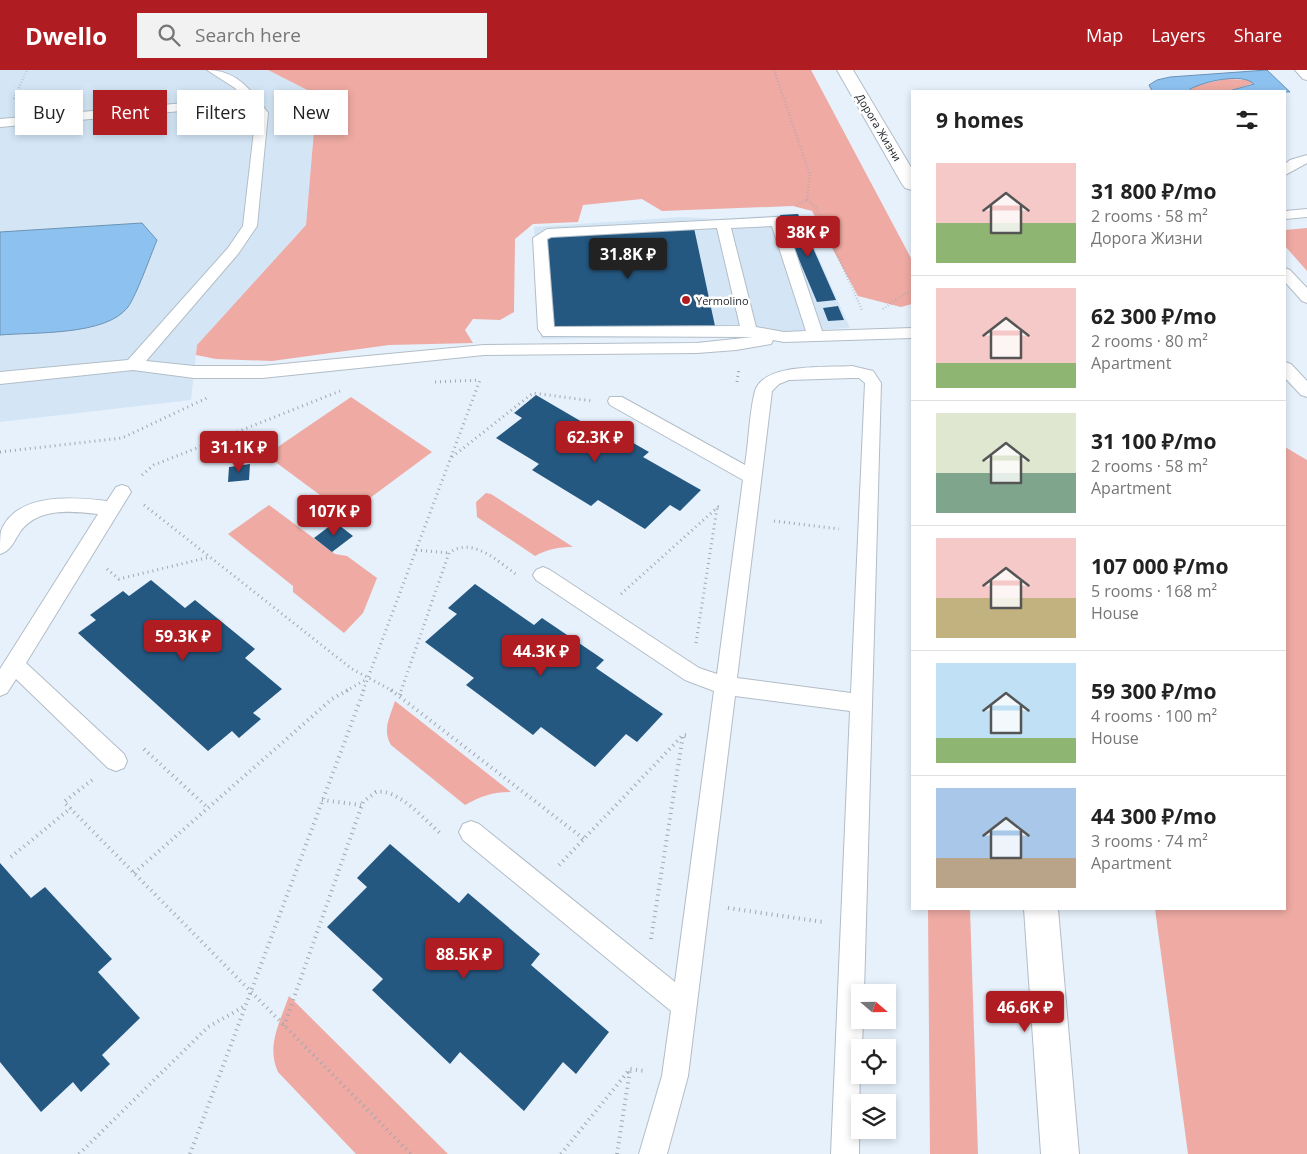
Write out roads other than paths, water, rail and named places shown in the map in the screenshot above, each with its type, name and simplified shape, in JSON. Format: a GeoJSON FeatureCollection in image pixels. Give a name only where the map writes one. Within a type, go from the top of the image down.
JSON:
{"type":"FeatureCollection","features":[{"type":"Feature","properties":{"kind":"main road","name":"Дорога Жизни"},"geometry":{"type":"LineString","coordinates":[[845,70],[911,182]]}},
{"type":"Feature","properties":{"kind":"main road"},"geometry":{"type":"LineString","coordinates":[[1041,910],[1060,1154]]}},
{"type":"Feature","properties":{"kind":"lane"},"geometry":{"type":"LineString","coordinates":[[213,70],[239,84],[244,90]]}},
{"type":"Feature","properties":{"kind":"lane"},"geometry":{"type":"LineString","coordinates":[[1300,70],[1307,76]]}},
{"type":"Feature","properties":{"kind":"lane"},"geometry":{"type":"LineString","coordinates":[[0,122],[177,107]]}},
{"type":"Feature","properties":{"kind":"lane"},"geometry":{"type":"LineString","coordinates":[[133,365],[233,251],[250,226],[260,135]]}},
{"type":"Feature","properties":{"kind":"lane"},"geometry":{"type":"LineString","coordinates":[[1286,170],[1295,163],[1307,159]]}},
{"type":"Feature","properties":{"kind":"lane"},"geometry":{"type":"LineString","coordinates":[[1286,215],[1307,213]]}},
{"type":"Feature","properties":{"kind":"lane"},"geometry":{"type":"LineString","coordinates":[[784,337],[749,331],[555,334],[548,332],[546,329],[540,238],[542,235],[776,221],[779,224],[816,336]]}},
{"type":"Feature","properties":{"kind":"lane"},"geometry":{"type":"LineString","coordinates":[[722,223],[749,331]]}},
{"type":"Feature","properties":{"kind":"lane"},"geometry":{"type":"LineString","coordinates":[[1286,274],[1307,298]]}},
{"type":"Feature","properties":{"kind":"lane"},"geometry":{"type":"LineString","coordinates":[[0,378],[133,365],[194,372],[262,372],[484,350],[698,348],[736,345],[784,337],[911,333]]}},
{"type":"Feature","properties":{"kind":"lane"},"geometry":{"type":"LineString","coordinates":[[1286,369],[1307,391]]}},
{"type":"Feature","properties":{"kind":"lane"},"geometry":{"type":"LineString","coordinates":[[653,1154],[675,1076],[764,390],[773,380],[787,375],[862,372],[870,376],[873,383],[845,1154]]}},
{"type":"Feature","properties":{"kind":"lane"},"geometry":{"type":"LineString","coordinates":[[608,403],[753,477]]}},
{"type":"Feature","properties":{"kind":"lane"},"geometry":{"type":"LineString","coordinates":[[0,547],[18,520],[39,509],[117,500],[0,687]]}},
{"type":"Feature","properties":{"kind":"lane"},"geometry":{"type":"LineString","coordinates":[[533,578],[600,613],[692,674],[726,686],[861,703]]}},
{"type":"Feature","properties":{"kind":"lane"},"geometry":{"type":"LineString","coordinates":[[14,664],[116,761]]}},
{"type":"Feature","properties":{"kind":"lane"},"geometry":{"type":"LineString","coordinates":[[470,832],[684,1006]]}},
{"type":"Feature","properties":{"kind":"water"},"geometry":{"type":"Polygon","coordinates":[[[1267,70],[1290,92],[1286,92],[1286,90],[1233,90],[1254,84],[1248,80],[1232,78],[1213,81],[1196,86],[1190,90],[1152,90],[1149,85],[1157,80],[1170,77],[1267,70]]]}},
{"type":"Feature","properties":{"kind":"water"},"geometry":{"type":"Polygon","coordinates":[[[142,223],[157,240],[132,301],[118,316],[87,328],[0,335],[0,232],[142,223]]]}},
{"type":"Feature","properties":{"kind":"place","name":"Yermolino"},"geometry":{"type":"Point","coordinates":[686,300]}}]}
